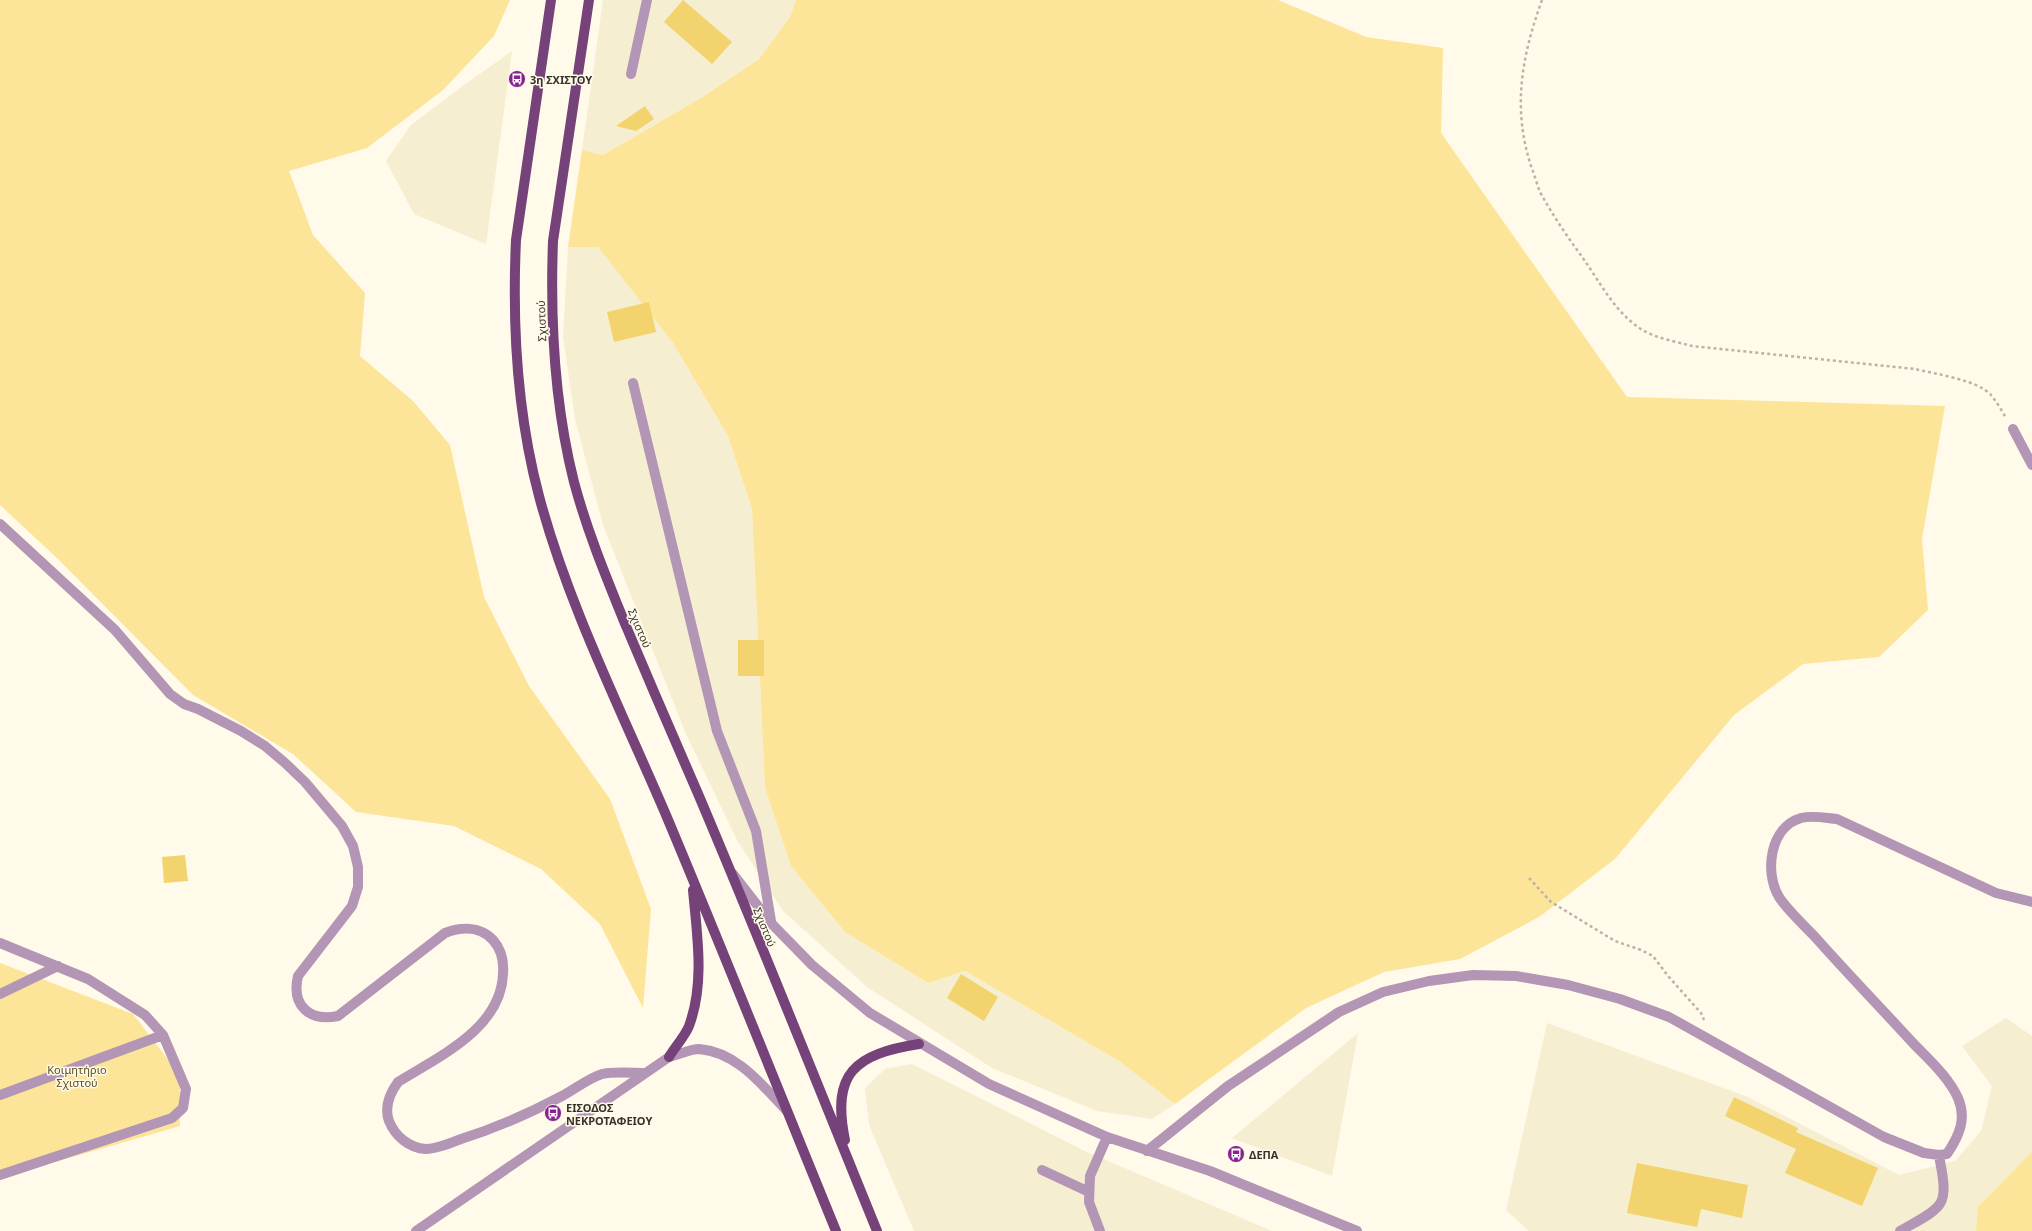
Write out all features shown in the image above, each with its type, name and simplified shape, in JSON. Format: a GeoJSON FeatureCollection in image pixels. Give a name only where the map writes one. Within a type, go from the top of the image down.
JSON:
{"type":"FeatureCollection","features":[{"type":"Feature","properties":{"kind":"main road"},"geometry":{"type":"LineString","coordinates":[[551,0],[516,240],[515,311],[518,382],[524,424],[539,496],[556,552],[625,722],[693,880],[836,1231]]}},
{"type":"Feature","properties":{"kind":"main road","name":"Σχιστού"},"geometry":{"type":"LineString","coordinates":[[590,0],[553,241],[552,278],[555,374],[562,423],[574,482],[592,538],[616,601],[877,1231]]}},
{"type":"Feature","properties":{"kind":"main road"},"geometry":{"type":"LineString","coordinates":[[669,1057],[689,1026],[697,982],[699,959],[693,880]]}},
{"type":"Feature","properties":{"kind":"main road"},"geometry":{"type":"LineString","coordinates":[[850,1164],[841,1123],[841,1092],[848,1075],[865,1058],[895,1047],[919,1044]]}},
{"type":"Feature","properties":{"kind":"street"},"geometry":{"type":"LineString","coordinates":[[631,74],[647,0]]}},
{"type":"Feature","properties":{"kind":"street"},"geometry":{"type":"LineString","coordinates":[[632,383],[717,731],[756,831],[771,923]]}},
{"type":"Feature","properties":{"kind":"street"},"geometry":{"type":"LineString","coordinates":[[2013,429],[2032,465]]}},
{"type":"Feature","properties":{"kind":"street"},"geometry":{"type":"LineString","coordinates":[[0,524],[115,630],[170,694],[184,704],[198,709],[241,731],[265,746],[305,782],[342,826],[353,846],[358,867],[358,887],[352,906],[298,976],[296,986],[297,996],[301,1004],[308,1012],[317,1017],[328,1018],[338,1016],[444,933],[456,929],[469,928],[482,932],[492,940],[500,950],[504,963],[501,990],[486,1017],[466,1038],[398,1082],[391,1092],[387,1104],[388,1117],[392,1129],[401,1139],[413,1146],[427,1149],[444,1145],[493,1129],[603,1074],[645,1073]]}},
{"type":"Feature","properties":{"kind":"street"},"geometry":{"type":"LineString","coordinates":[[1147,1151],[1228,1086],[1339,1012],[1383,992],[1430,981],[1473,975],[1516,976],[1568,985],[1620,999],[1669,1017],[1884,1137],[1924,1153],[1939,1155],[1947,1154],[1961,1129],[1962,1113],[1958,1097],[1942,1073],[1858,985],[1779,897],[1772,874],[1772,849],[1787,824],[1801,818],[1813,817],[1837,819],[1996,893],[2032,902]]}},
{"type":"Feature","properties":{"kind":"street"},"geometry":{"type":"LineString","coordinates":[[727,866],[771,923],[812,965],[865,1008],[919,1044],[989,1084],[1107,1137],[1210,1172],[1357,1231]]}},
{"type":"Feature","properties":{"kind":"street"},"geometry":{"type":"LineString","coordinates":[[0,943],[88,979],[114,994],[145,1015],[163,1035],[186,1089],[183,1108],[172,1118],[0,1175]]}},
{"type":"Feature","properties":{"kind":"street"},"geometry":{"type":"LineString","coordinates":[[0,994],[58,966]]}},
{"type":"Feature","properties":{"kind":"street"},"geometry":{"type":"LineString","coordinates":[[0,1095],[163,1035]]}},
{"type":"Feature","properties":{"kind":"street"},"geometry":{"type":"LineString","coordinates":[[416,1231],[669,1057],[698,1049],[723,1054],[753,1075],[787,1111]]}},
{"type":"Feature","properties":{"kind":"street"},"geometry":{"type":"LineString","coordinates":[[1100,1231],[1089,1202],[1090,1176],[1107,1137]]}},
{"type":"Feature","properties":{"kind":"street"},"geometry":{"type":"LineString","coordinates":[[1900,1231],[1921,1220],[1940,1203],[1942,1194],[1939,1155]]}},
{"type":"Feature","properties":{"kind":"street"},"geometry":{"type":"LineString","coordinates":[[1042,1170],[1089,1192]]}},
{"type":"Feature","properties":{"kind":"path"},"geometry":{"type":"LineString","coordinates":[[1542,0],[1530,34],[1524,62],[1520,95],[1525,147],[1540,191],[1566,234],[1619,308],[1638,327],[1658,338],[1692,346],[1915,369],[1951,378],[1981,387],[1990,394],[2013,429]]}},
{"type":"Feature","properties":{"kind":"path"},"geometry":{"type":"LineString","coordinates":[[1529,878],[1551,902],[1615,941],[1653,956],[1668,976],[1701,1013],[1713,1041]]}},
{"type":"Feature","properties":{"kind":"shaded area"},"geometry":{"type":"Polygon","coordinates":[[[603,0],[796,0],[790,17],[759,59],[701,98],[603,155],[582,150],[603,0]]]}},
{"type":"Feature","properties":{"kind":"shaded area"},"geometry":{"type":"Polygon","coordinates":[[[512,51],[486,244],[414,214],[386,161],[411,125],[512,51]]]}},
{"type":"Feature","properties":{"kind":"shaded area"},"geometry":{"type":"Polygon","coordinates":[[[568,247],[598,247],[673,343],[728,436],[752,509],[765,788],[791,866],[845,932],[928,983],[965,971],[1119,1061],[1175,1104],[1152,1119],[1097,1111],[992,1068],[867,987],[783,911],[738,842],[686,734],[603,525],[575,419],[563,337],[568,247]]]}},
{"type":"Feature","properties":{"kind":"shaded area"},"geometry":{"type":"Polygon","coordinates":[[[2006,1018],[2032,1036],[2032,1153],[1978,1231],[1529,1231],[1506,1210],[1547,1023],[1748,1097],[1899,1175],[1955,1161],[1981,1131],[1992,1086],[1962,1046],[2006,1018]]]}},
{"type":"Feature","properties":{"kind":"shaded area"},"geometry":{"type":"Polygon","coordinates":[[[1358,1033],[1332,1176],[1232,1138],[1358,1033]]]}},
{"type":"Feature","properties":{"kind":"shaded area"},"geometry":{"type":"Polygon","coordinates":[[[912,1064],[1087,1152],[1272,1231],[914,1231],[869,1125],[865,1088],[885,1069],[912,1064]]]}},
{"type":"Feature","properties":{"kind":"green space"},"geometry":{"type":"Polygon","coordinates":[[[0,0],[510,0],[494,36],[443,90],[367,148],[289,171],[313,235],[365,293],[360,356],[413,401],[450,445],[484,597],[529,686],[610,799],[651,909],[643,1008],[600,924],[541,869],[454,826],[356,812],[293,754],[193,695],[58,559],[0,505],[0,0]]]}},
{"type":"Feature","properties":{"kind":"green space"},"geometry":{"type":"Polygon","coordinates":[[[796,0],[1278,0],[1366,37],[1443,48],[1441,133],[1627,397],[1945,406],[1922,539],[1928,610],[1879,657],[1803,664],[1734,715],[1615,859],[1539,917],[1460,959],[1384,972],[1306,1008],[1175,1104],[1119,1061],[965,971],[928,983],[845,932],[791,866],[765,788],[752,509],[728,436],[673,343],[598,247],[568,247],[582,150],[603,155],[701,98],[759,59],[790,17],[796,0]]]}},
{"type":"Feature","properties":{"kind":"green space","name":"Κοιμητήριο Σχιστού"},"geometry":{"type":"Polygon","coordinates":[[[0,963],[133,1014],[180,1075],[180,1126],[0,1178],[0,963]]]}},
{"type":"Feature","properties":{"kind":"green space"},"geometry":{"type":"Polygon","coordinates":[[[2032,1152],[2032,1231],[1976,1231],[1978,1207],[2032,1152]]]}},
{"type":"Feature","properties":{"kind":"building"},"geometry":{"type":"Polygon","coordinates":[[[683,0],[732,42],[712,64],[664,22],[683,0]]]}},
{"type":"Feature","properties":{"kind":"building"},"geometry":{"type":"Polygon","coordinates":[[[645,106],[654,119],[636,131],[616,126],[645,106]]]}},
{"type":"Feature","properties":{"kind":"building"},"geometry":{"type":"Polygon","coordinates":[[[649,302],[656,332],[614,342],[607,312],[649,302]]]}},
{"type":"Feature","properties":{"kind":"building"},"geometry":{"type":"Polygon","coordinates":[[[738,640],[764,640],[764,676],[738,676],[738,640]]]}},
{"type":"Feature","properties":{"kind":"building"},"geometry":{"type":"Polygon","coordinates":[[[185,855],[188,881],[164,883],[162,857],[185,855]]]}},
{"type":"Feature","properties":{"kind":"building"},"geometry":{"type":"Polygon","coordinates":[[[961,974],[998,997],[984,1021],[947,998],[961,974]]]}},
{"type":"Feature","properties":{"kind":"building"},"geometry":{"type":"Polygon","coordinates":[[[1734,1097],[1798,1128],[1796,1132],[1878,1168],[1862,1206],[1785,1173],[1796,1149],[1725,1116],[1734,1097]]]}},
{"type":"Feature","properties":{"kind":"building"},"geometry":{"type":"Polygon","coordinates":[[[1637,1163],[1748,1185],[1742,1218],[1701,1209],[1697,1227],[1627,1213],[1637,1163]]]}},
{"type":"Feature","properties":{"kind":"place","name":"3η ΣΧΙΣΤΟΥ"},"geometry":{"type":"Point","coordinates":[517,79]}},
{"type":"Feature","properties":{"kind":"place","name":"ΕΙΣΟΔΟΣ ΝΕΚΡΟΤΑΦΕΙΟΥ"},"geometry":{"type":"Point","coordinates":[553,1113]}},
{"type":"Feature","properties":{"kind":"place","name":"ΔΕΠΑ"},"geometry":{"type":"Point","coordinates":[1236,1154]}}]}
